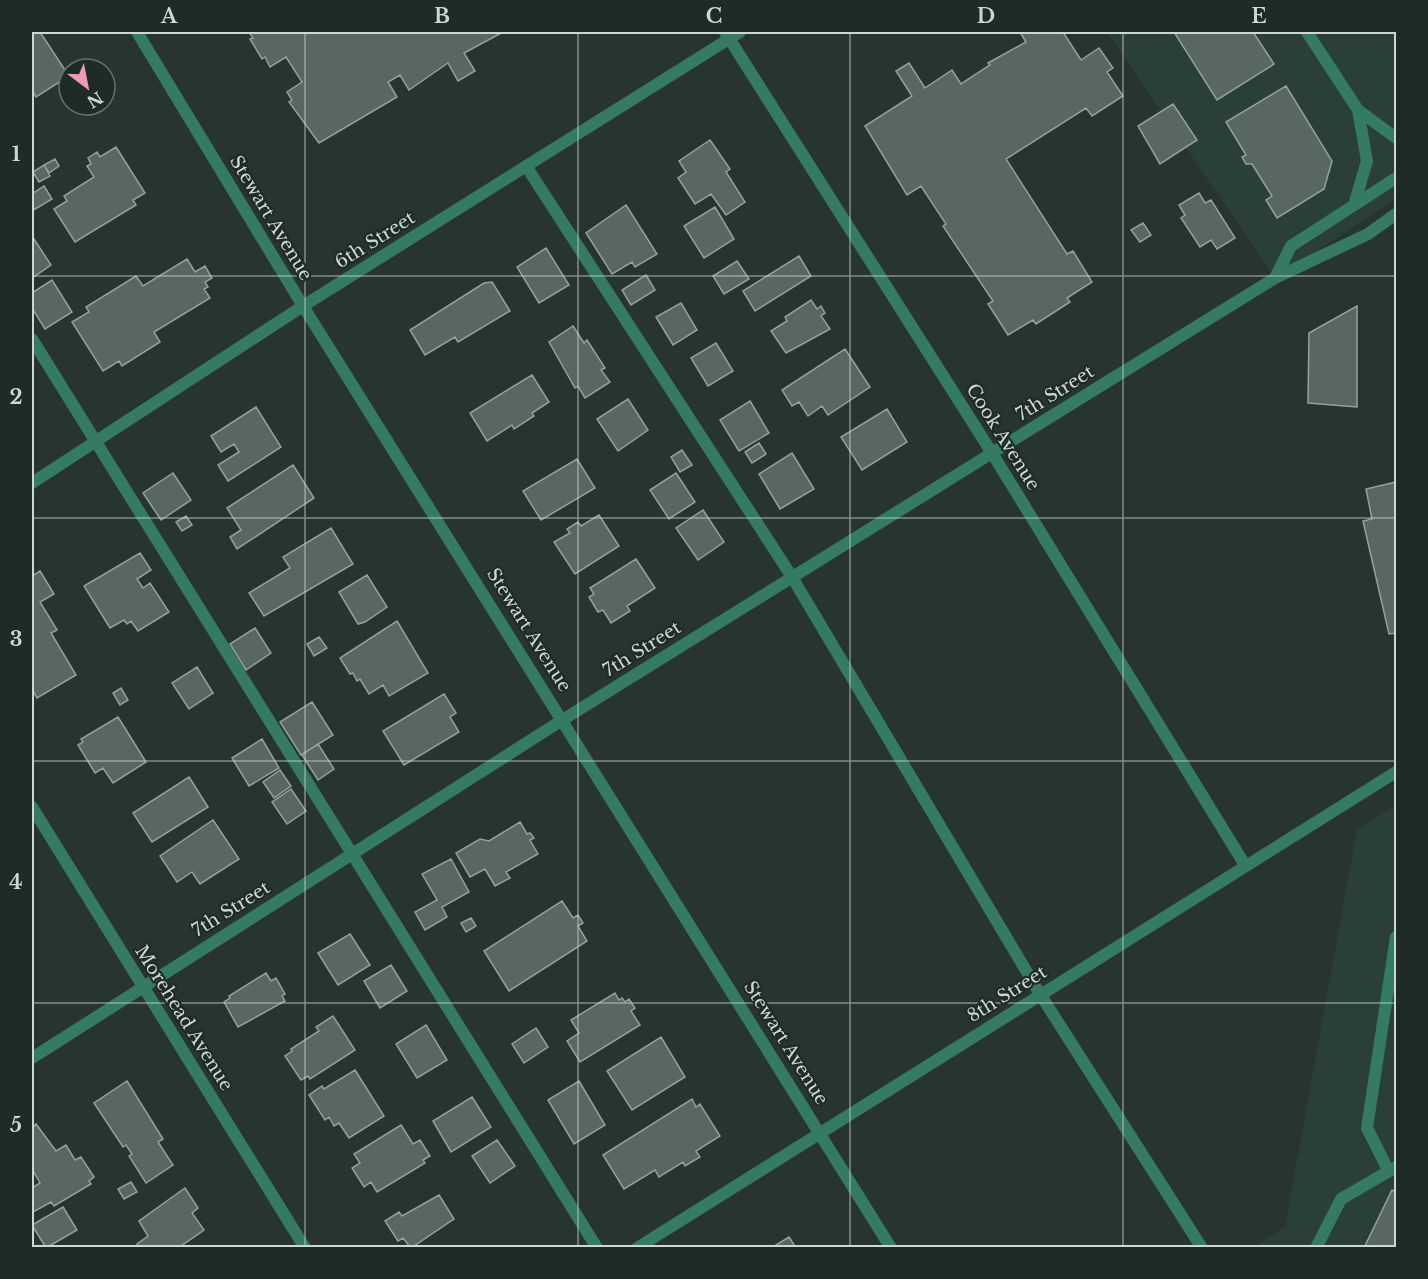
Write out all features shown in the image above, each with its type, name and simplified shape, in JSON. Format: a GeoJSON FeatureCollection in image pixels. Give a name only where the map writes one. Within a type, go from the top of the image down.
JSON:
{"type":"FeatureCollection","features":[{"type":"Feature","properties":{"kind":"street","name":"Stewart Avenue"},"geometry":{"type":"LineString","coordinates":[[137,32],[303,306],[564,720],[891,1248]]}},
{"type":"Feature","properties":{"kind":"street"},"geometry":{"type":"LineString","coordinates":[[1307,32],[1358,110],[1396,138]]}},
{"type":"Feature","properties":{"kind":"street","name":"6th Street"},"geometry":{"type":"LineString","coordinates":[[32,483],[303,306],[731,34]]}},
{"type":"Feature","properties":{"kind":"street","name":"Cook Avenue"},"geometry":{"type":"LineString","coordinates":[[731,34],[1245,865]]}},
{"type":"Feature","properties":{"kind":"street"},"geometry":{"type":"LineString","coordinates":[[1354,205],[1367,161],[1358,110]]}},
{"type":"Feature","properties":{"kind":"street"},"geometry":{"type":"LineString","coordinates":[[526,166],[792,577],[1040,994],[1202,1248]]}},
{"type":"Feature","properties":{"kind":"street"},"geometry":{"type":"LineString","coordinates":[[1275,278],[1291,246],[1396,178]]}},
{"type":"Feature","properties":{"kind":"street","name":"7th Street"},"geometry":{"type":"LineString","coordinates":[[32,1058],[143,985],[564,720],[1275,278],[1368,234],[1396,216]]}},
{"type":"Feature","properties":{"kind":"street"},"geometry":{"type":"LineString","coordinates":[[32,339],[94,443],[597,1248]]}},
{"type":"Feature","properties":{"kind":"street","name":"8th Street"},"geometry":{"type":"LineString","coordinates":[[637,1248],[1396,772]]}},
{"type":"Feature","properties":{"kind":"street","name":"Morehead Avenue"},"geometry":{"type":"LineString","coordinates":[[32,807],[305,1248]]}},
{"type":"Feature","properties":{"kind":"street"},"geometry":{"type":"LineString","coordinates":[[1316,1248],[1341,1199],[1393,1168],[1367,1128],[1396,937]]}},
{"type":"Feature","properties":{"kind":"shaded area"},"geometry":{"type":"Polygon","coordinates":[[[1107,32],[1396,32],[1396,199],[1275,278],[1107,32]]]}},
{"type":"Feature","properties":{"kind":"shaded area"},"geometry":{"type":"Polygon","coordinates":[[[1396,805],[1396,1247],[1252,1248],[1285,1227],[1357,829],[1396,805]]]}},
{"type":"Feature","properties":{"kind":"building"},"geometry":{"type":"Polygon","coordinates":[[[32,32],[40,32],[57,58],[57,84],[36,97],[32,89],[32,32]]]}},
{"type":"Feature","properties":{"kind":"building"},"geometry":{"type":"Polygon","coordinates":[[[249,32],[503,32],[464,53],[475,71],[458,81],[448,63],[409,90],[400,75],[388,82],[397,97],[319,143],[289,102],[292,100],[287,92],[302,82],[286,57],[270,67],[265,57],[262,59],[250,39],[253,38],[249,32]]]}},
{"type":"Feature","properties":{"kind":"building"},"geometry":{"type":"Polygon","coordinates":[[[1020,32],[1063,32],[1081,60],[1099,48],[1113,68],[1107,72],[1123,96],[1092,116],[1086,108],[1006,159],[1067,254],[1073,251],[1092,282],[1067,298],[1070,302],[1036,324],[1033,320],[1008,335],[988,304],[993,301],[943,226],[946,224],[921,186],[907,195],[865,126],[912,96],[896,71],[909,63],[925,88],[952,70],[961,84],[990,65],[988,63],[1026,42],[1020,32]]]}},
{"type":"Feature","properties":{"kind":"building"},"geometry":{"type":"Polygon","coordinates":[[[1174,32],[1253,32],[1274,64],[1217,100],[1174,32]]]}},
{"type":"Feature","properties":{"kind":"building"},"geometry":{"type":"Polygon","coordinates":[[[1286,86],[1332,161],[1324,189],[1277,218],[1266,200],[1272,196],[1252,164],[1246,164],[1242,157],[1246,155],[1226,122],[1286,86]]]}},
{"type":"Feature","properties":{"kind":"building"},"geometry":{"type":"Polygon","coordinates":[[[1173,104],[1197,140],[1160,164],[1138,126],[1173,104]]]}},
{"type":"Feature","properties":{"kind":"building"},"geometry":{"type":"Polygon","coordinates":[[[710,140],[730,169],[726,172],[745,202],[726,215],[711,194],[695,204],[678,178],[686,172],[679,161],[710,140]]]}},
{"type":"Feature","properties":{"kind":"building"},"geometry":{"type":"Polygon","coordinates":[[[116,147],[145,193],[133,200],[136,205],[75,242],[54,209],[67,201],[64,196],[94,177],[87,166],[91,164],[88,158],[97,152],[100,157],[116,147]]]}},
{"type":"Feature","properties":{"kind":"building"},"geometry":{"type":"Polygon","coordinates":[[[55,159],[59,166],[49,173],[44,165],[55,159]]]}},
{"type":"Feature","properties":{"kind":"building"},"geometry":{"type":"Polygon","coordinates":[[[44,165],[50,176],[39,182],[33,172],[44,165]]]}},
{"type":"Feature","properties":{"kind":"building"},"geometry":{"type":"Polygon","coordinates":[[[44,186],[52,199],[32,211],[32,194],[44,186]]]}},
{"type":"Feature","properties":{"kind":"building"},"geometry":{"type":"Polygon","coordinates":[[[1199,193],[1205,203],[1211,200],[1235,238],[1217,249],[1211,240],[1200,247],[1181,218],[1185,215],[1179,205],[1199,193]]]}},
{"type":"Feature","properties":{"kind":"building"},"geometry":{"type":"Polygon","coordinates":[[[626,205],[657,254],[635,267],[632,262],[612,274],[586,233],[626,205]]]}},
{"type":"Feature","properties":{"kind":"building"},"geometry":{"type":"Polygon","coordinates":[[[715,207],[734,239],[704,258],[684,226],[715,207]]]}},
{"type":"Feature","properties":{"kind":"building"},"geometry":{"type":"Polygon","coordinates":[[[1143,223],[1151,235],[1140,242],[1131,230],[1143,223]]]}},
{"type":"Feature","properties":{"kind":"building"},"geometry":{"type":"Polygon","coordinates":[[[32,236],[51,265],[32,278],[32,236]]]}},
{"type":"Feature","properties":{"kind":"building"},"geometry":{"type":"Polygon","coordinates":[[[546,248],[569,285],[539,303],[517,267],[546,248]]]}},
{"type":"Feature","properties":{"kind":"building"},"geometry":{"type":"Polygon","coordinates":[[[799,256],[811,276],[755,311],[743,291],[799,256]]]}},
{"type":"Feature","properties":{"kind":"building"},"geometry":{"type":"Polygon","coordinates":[[[187,259],[195,272],[205,266],[212,278],[205,282],[208,287],[204,289],[210,298],[154,332],[160,342],[122,366],[119,361],[103,371],[72,322],[89,312],[86,307],[136,276],[143,286],[187,259]]]}},
{"type":"Feature","properties":{"kind":"building"},"geometry":{"type":"Polygon","coordinates":[[[737,261],[749,279],[724,294],[713,276],[737,261]]]}},
{"type":"Feature","properties":{"kind":"building"},"geometry":{"type":"Polygon","coordinates":[[[646,275],[655,290],[631,305],[622,290],[646,275]]]}},
{"type":"Feature","properties":{"kind":"building"},"geometry":{"type":"Polygon","coordinates":[[[52,280],[72,312],[45,329],[32,308],[32,293],[52,280]]]}},
{"type":"Feature","properties":{"kind":"building"},"geometry":{"type":"Polygon","coordinates":[[[492,282],[510,311],[458,342],[455,337],[425,355],[410,330],[484,283],[492,282]]]}},
{"type":"Feature","properties":{"kind":"building"},"geometry":{"type":"Polygon","coordinates":[[[811,300],[817,309],[821,306],[825,313],[821,316],[830,329],[786,353],[771,331],[787,321],[785,317],[811,300]]]}},
{"type":"Feature","properties":{"kind":"building"},"geometry":{"type":"Polygon","coordinates":[[[681,303],[697,330],[673,345],[656,317],[681,303]]]}},
{"type":"Feature","properties":{"kind":"building"},"geometry":{"type":"Polygon","coordinates":[[[1357,306],[1357,407],[1308,403],[1309,333],[1357,306]]]}},
{"type":"Feature","properties":{"kind":"building"},"geometry":{"type":"Polygon","coordinates":[[[573,326],[584,343],[587,340],[605,368],[601,370],[610,382],[585,398],[578,386],[575,388],[549,342],[573,326]]]}},
{"type":"Feature","properties":{"kind":"building"},"geometry":{"type":"Polygon","coordinates":[[[716,343],[733,371],[708,386],[691,358],[716,343]]]}},
{"type":"Feature","properties":{"kind":"building"},"geometry":{"type":"Polygon","coordinates":[[[845,349],[870,387],[828,415],[822,406],[808,416],[799,402],[792,406],[782,390],[845,349]]]}},
{"type":"Feature","properties":{"kind":"building"},"geometry":{"type":"Polygon","coordinates":[[[532,375],[549,402],[532,413],[534,416],[514,429],[512,425],[487,441],[470,413],[532,375]]]}},
{"type":"Feature","properties":{"kind":"building"},"geometry":{"type":"Polygon","coordinates":[[[628,399],[648,430],[618,451],[597,419],[628,399]]]}},
{"type":"Feature","properties":{"kind":"building"},"geometry":{"type":"Polygon","coordinates":[[[750,401],[769,433],[739,451],[720,420],[750,401]]]}},
{"type":"Feature","properties":{"kind":"building"},"geometry":{"type":"Polygon","coordinates":[[[256,407],[281,447],[228,481],[218,465],[239,452],[234,444],[221,452],[211,436],[256,407]]]}},
{"type":"Feature","properties":{"kind":"building"},"geometry":{"type":"Polygon","coordinates":[[[887,409],[907,442],[862,470],[841,437],[887,409]]]}},
{"type":"Feature","properties":{"kind":"building"},"geometry":{"type":"Polygon","coordinates":[[[759,443],[766,454],[752,463],[745,452],[759,443]]]}},
{"type":"Feature","properties":{"kind":"building"},"geometry":{"type":"Polygon","coordinates":[[[682,450],[692,465],[680,472],[671,457],[682,450]]]}},
{"type":"Feature","properties":{"kind":"building"},"geometry":{"type":"Polygon","coordinates":[[[792,453],[814,489],[780,509],[759,474],[792,453]]]}},
{"type":"Feature","properties":{"kind":"building"},"geometry":{"type":"Polygon","coordinates":[[[577,459],[595,488],[541,520],[523,491],[577,459]]]}},
{"type":"Feature","properties":{"kind":"building"},"geometry":{"type":"Polygon","coordinates":[[[293,465],[314,498],[237,549],[230,537],[241,530],[227,508],[293,465]]]}},
{"type":"Feature","properties":{"kind":"building"},"geometry":{"type":"Polygon","coordinates":[[[173,473],[191,500],[161,520],[143,493],[173,473]]]}},
{"type":"Feature","properties":{"kind":"building"},"geometry":{"type":"Polygon","coordinates":[[[676,473],[695,502],[669,519],[650,490],[676,473]]]}},
{"type":"Feature","properties":{"kind":"building"},"geometry":{"type":"Polygon","coordinates":[[[1396,482],[1396,633],[1389,634],[1363,521],[1372,519],[1366,489],[1396,482]]]}},
{"type":"Feature","properties":{"kind":"building"},"geometry":{"type":"Polygon","coordinates":[[[703,510],[724,542],[698,560],[676,528],[703,510]]]}},
{"type":"Feature","properties":{"kind":"building"},"geometry":{"type":"Polygon","coordinates":[[[599,515],[619,546],[575,574],[554,542],[570,533],[567,529],[578,522],[581,526],[599,515]]]}},
{"type":"Feature","properties":{"kind":"building"},"geometry":{"type":"Polygon","coordinates":[[[186,516],[192,525],[182,531],[176,522],[186,516]]]}},
{"type":"Feature","properties":{"kind":"building"},"geometry":{"type":"Polygon","coordinates":[[[331,528],[353,564],[264,616],[249,593],[290,568],[283,557],[331,528]]]}},
{"type":"Feature","properties":{"kind":"building"},"geometry":{"type":"Polygon","coordinates":[[[140,553],[151,570],[137,579],[143,588],[150,583],[169,612],[138,631],[131,621],[127,624],[124,620],[110,628],[84,586],[140,553]]]}},
{"type":"Feature","properties":{"kind":"building"},"geometry":{"type":"Polygon","coordinates":[[[636,559],[655,588],[627,606],[630,611],[611,623],[603,610],[598,612],[589,597],[594,594],[590,588],[636,559]]]}},
{"type":"Feature","properties":{"kind":"building"},"geometry":{"type":"Polygon","coordinates":[[[40,571],[54,594],[40,602],[57,630],[51,633],[76,675],[37,698],[32,689],[32,576],[40,571]]]}},
{"type":"Feature","properties":{"kind":"building"},"geometry":{"type":"Polygon","coordinates":[[[367,575],[387,607],[365,622],[358,624],[339,592],[367,575]]]}},
{"type":"Feature","properties":{"kind":"building"},"geometry":{"type":"Polygon","coordinates":[[[397,621],[428,673],[389,696],[383,685],[369,694],[360,679],[357,681],[353,673],[350,674],[340,658],[397,621]]]}},
{"type":"Feature","properties":{"kind":"building"},"geometry":{"type":"Polygon","coordinates":[[[255,628],[271,653],[246,670],[230,644],[255,628]]]}},
{"type":"Feature","properties":{"kind":"building"},"geometry":{"type":"Polygon","coordinates":[[[319,637],[327,648],[314,656],[307,644],[319,637]]]}},
{"type":"Feature","properties":{"kind":"building"},"geometry":{"type":"Polygon","coordinates":[[[197,667],[213,693],[189,709],[172,683],[197,667]]]}},
{"type":"Feature","properties":{"kind":"building"},"geometry":{"type":"Polygon","coordinates":[[[121,688],[128,700],[120,705],[113,693],[121,688]]]}},
{"type":"Feature","properties":{"kind":"building"},"geometry":{"type":"Polygon","coordinates":[[[444,694],[456,713],[450,717],[459,732],[404,765],[383,731],[444,694]]]}},
{"type":"Feature","properties":{"kind":"building"},"geometry":{"type":"Polygon","coordinates":[[[312,702],[333,735],[301,755],[280,722],[312,702]]]}},
{"type":"Feature","properties":{"kind":"building"},"geometry":{"type":"Polygon","coordinates":[[[118,717],[146,762],[113,783],[103,768],[95,773],[78,745],[83,742],[81,739],[118,717]]]}},
{"type":"Feature","properties":{"kind":"building"},"geometry":{"type":"Polygon","coordinates":[[[262,739],[279,768],[249,786],[232,758],[262,739]]]}},
{"type":"Feature","properties":{"kind":"building"},"geometry":{"type":"Polygon","coordinates":[[[318,744],[334,769],[318,780],[302,755],[318,744]]]}},
{"type":"Feature","properties":{"kind":"building"},"geometry":{"type":"Polygon","coordinates":[[[280,770],[291,786],[274,798],[263,782],[280,770]]]}},
{"type":"Feature","properties":{"kind":"building"},"geometry":{"type":"Polygon","coordinates":[[[189,777],[208,807],[152,842],[133,813],[189,777]]]}},
{"type":"Feature","properties":{"kind":"building"},"geometry":{"type":"Polygon","coordinates":[[[291,789],[306,811],[287,824],[272,802],[291,789]]]}},
{"type":"Feature","properties":{"kind":"building"},"geometry":{"type":"Polygon","coordinates":[[[213,820],[239,859],[200,884],[192,872],[177,882],[160,856],[213,820]]]}},
{"type":"Feature","properties":{"kind":"building"},"geometry":{"type":"Polygon","coordinates":[[[520,822],[527,834],[530,833],[534,838],[530,840],[538,854],[506,872],[510,878],[495,886],[485,869],[470,877],[456,853],[480,839],[489,841],[520,822]]]}},
{"type":"Feature","properties":{"kind":"building"},"geometry":{"type":"Polygon","coordinates":[[[451,859],[469,892],[442,907],[447,917],[425,930],[415,912],[437,900],[422,874],[451,859]]]}},
{"type":"Feature","properties":{"kind":"building"},"geometry":{"type":"Polygon","coordinates":[[[562,901],[573,918],[578,915],[583,923],[578,926],[587,941],[509,991],[484,951],[562,901]]]}},
{"type":"Feature","properties":{"kind":"building"},"geometry":{"type":"Polygon","coordinates":[[[471,918],[476,926],[466,932],[461,923],[471,918]]]}},
{"type":"Feature","properties":{"kind":"building"},"geometry":{"type":"Polygon","coordinates":[[[350,934],[370,965],[338,985],[318,953],[350,934]]]}},
{"type":"Feature","properties":{"kind":"building"},"geometry":{"type":"Polygon","coordinates":[[[391,965],[407,991],[380,1008],[364,981],[391,965]]]}},
{"type":"Feature","properties":{"kind":"building"},"geometry":{"type":"Polygon","coordinates":[[[266,973],[271,981],[276,978],[285,994],[282,996],[285,1001],[238,1027],[224,1002],[230,998],[229,996],[266,973]]]}},
{"type":"Feature","properties":{"kind":"building"},"geometry":{"type":"Polygon","coordinates":[[[615,993],[619,1000],[622,998],[625,1002],[629,999],[635,1008],[631,1011],[640,1025],[580,1062],[567,1041],[579,1033],[571,1020],[615,993]]]}},
{"type":"Feature","properties":{"kind":"building"},"geometry":{"type":"Polygon","coordinates":[[[333,1016],[355,1050],[310,1079],[308,1076],[301,1080],[285,1056],[292,1051],[291,1049],[319,1031],[316,1027],[333,1016]]]}},
{"type":"Feature","properties":{"kind":"building"},"geometry":{"type":"Polygon","coordinates":[[[426,1025],[447,1060],[417,1078],[396,1044],[426,1025]]]}},
{"type":"Feature","properties":{"kind":"building"},"geometry":{"type":"Polygon","coordinates":[[[536,1028],[548,1047],[524,1063],[512,1044],[536,1028]]]}},
{"type":"Feature","properties":{"kind":"building"},"geometry":{"type":"Polygon","coordinates":[[[661,1037],[685,1077],[632,1110],[607,1071],[661,1037]]]}},
{"type":"Feature","properties":{"kind":"building"},"geometry":{"type":"Polygon","coordinates":[[[355,1070],[384,1116],[349,1138],[339,1123],[334,1126],[329,1117],[325,1120],[309,1095],[322,1086],[324,1089],[355,1070]]]}},
{"type":"Feature","properties":{"kind":"building"},"geometry":{"type":"Polygon","coordinates":[[[127,1081],[163,1139],[158,1142],[173,1165],[146,1183],[129,1156],[132,1154],[126,1145],[123,1147],[94,1103],[127,1081]]]}},
{"type":"Feature","properties":{"kind":"building"},"geometry":{"type":"Polygon","coordinates":[[[579,1081],[605,1125],[574,1144],[548,1100],[579,1081]]]}},
{"type":"Feature","properties":{"kind":"building"},"geometry":{"type":"Polygon","coordinates":[[[472,1097],[491,1127],[451,1152],[433,1121],[472,1097]]]}},
{"type":"Feature","properties":{"kind":"building"},"geometry":{"type":"Polygon","coordinates":[[[692,1099],[696,1107],[700,1104],[720,1136],[696,1151],[700,1157],[685,1166],[683,1162],[659,1177],[655,1170],[624,1189],[603,1155],[692,1099]]]}},
{"type":"Feature","properties":{"kind":"building"},"geometry":{"type":"Polygon","coordinates":[[[36,1124],[56,1151],[66,1145],[75,1160],[81,1157],[94,1177],[89,1181],[91,1184],[54,1206],[51,1202],[33,1212],[32,1188],[40,1183],[32,1169],[32,1128],[36,1124]]]}},
{"type":"Feature","properties":{"kind":"building"},"geometry":{"type":"Polygon","coordinates":[[[401,1125],[413,1144],[420,1140],[430,1156],[423,1160],[425,1163],[377,1192],[371,1182],[364,1187],[352,1168],[360,1163],[354,1154],[401,1125]]]}},
{"type":"Feature","properties":{"kind":"building"},"geometry":{"type":"Polygon","coordinates":[[[497,1140],[515,1166],[490,1183],[472,1156],[497,1140]]]}},
{"type":"Feature","properties":{"kind":"building"},"geometry":{"type":"Polygon","coordinates":[[[131,1182],[137,1192],[124,1199],[118,1189],[131,1182]]]}},
{"type":"Feature","properties":{"kind":"building"},"geometry":{"type":"Polygon","coordinates":[[[185,1188],[198,1208],[192,1213],[204,1230],[178,1248],[139,1248],[137,1244],[148,1236],[139,1221],[185,1188]]]}},
{"type":"Feature","properties":{"kind":"building"},"geometry":{"type":"Polygon","coordinates":[[[1392,1190],[1396,1192],[1396,1248],[1364,1248],[1392,1190]]]}},
{"type":"Feature","properties":{"kind":"building"},"geometry":{"type":"Polygon","coordinates":[[[439,1195],[454,1219],[411,1248],[403,1238],[398,1241],[385,1221],[399,1212],[402,1216],[439,1195]]]}},
{"type":"Feature","properties":{"kind":"building"},"geometry":{"type":"Polygon","coordinates":[[[63,1207],[77,1230],[46,1248],[32,1225],[63,1207]]]}},
{"type":"Feature","properties":{"kind":"building"},"geometry":{"type":"Polygon","coordinates":[[[789,1237],[796,1248],[771,1248],[789,1237]]]}}]}
